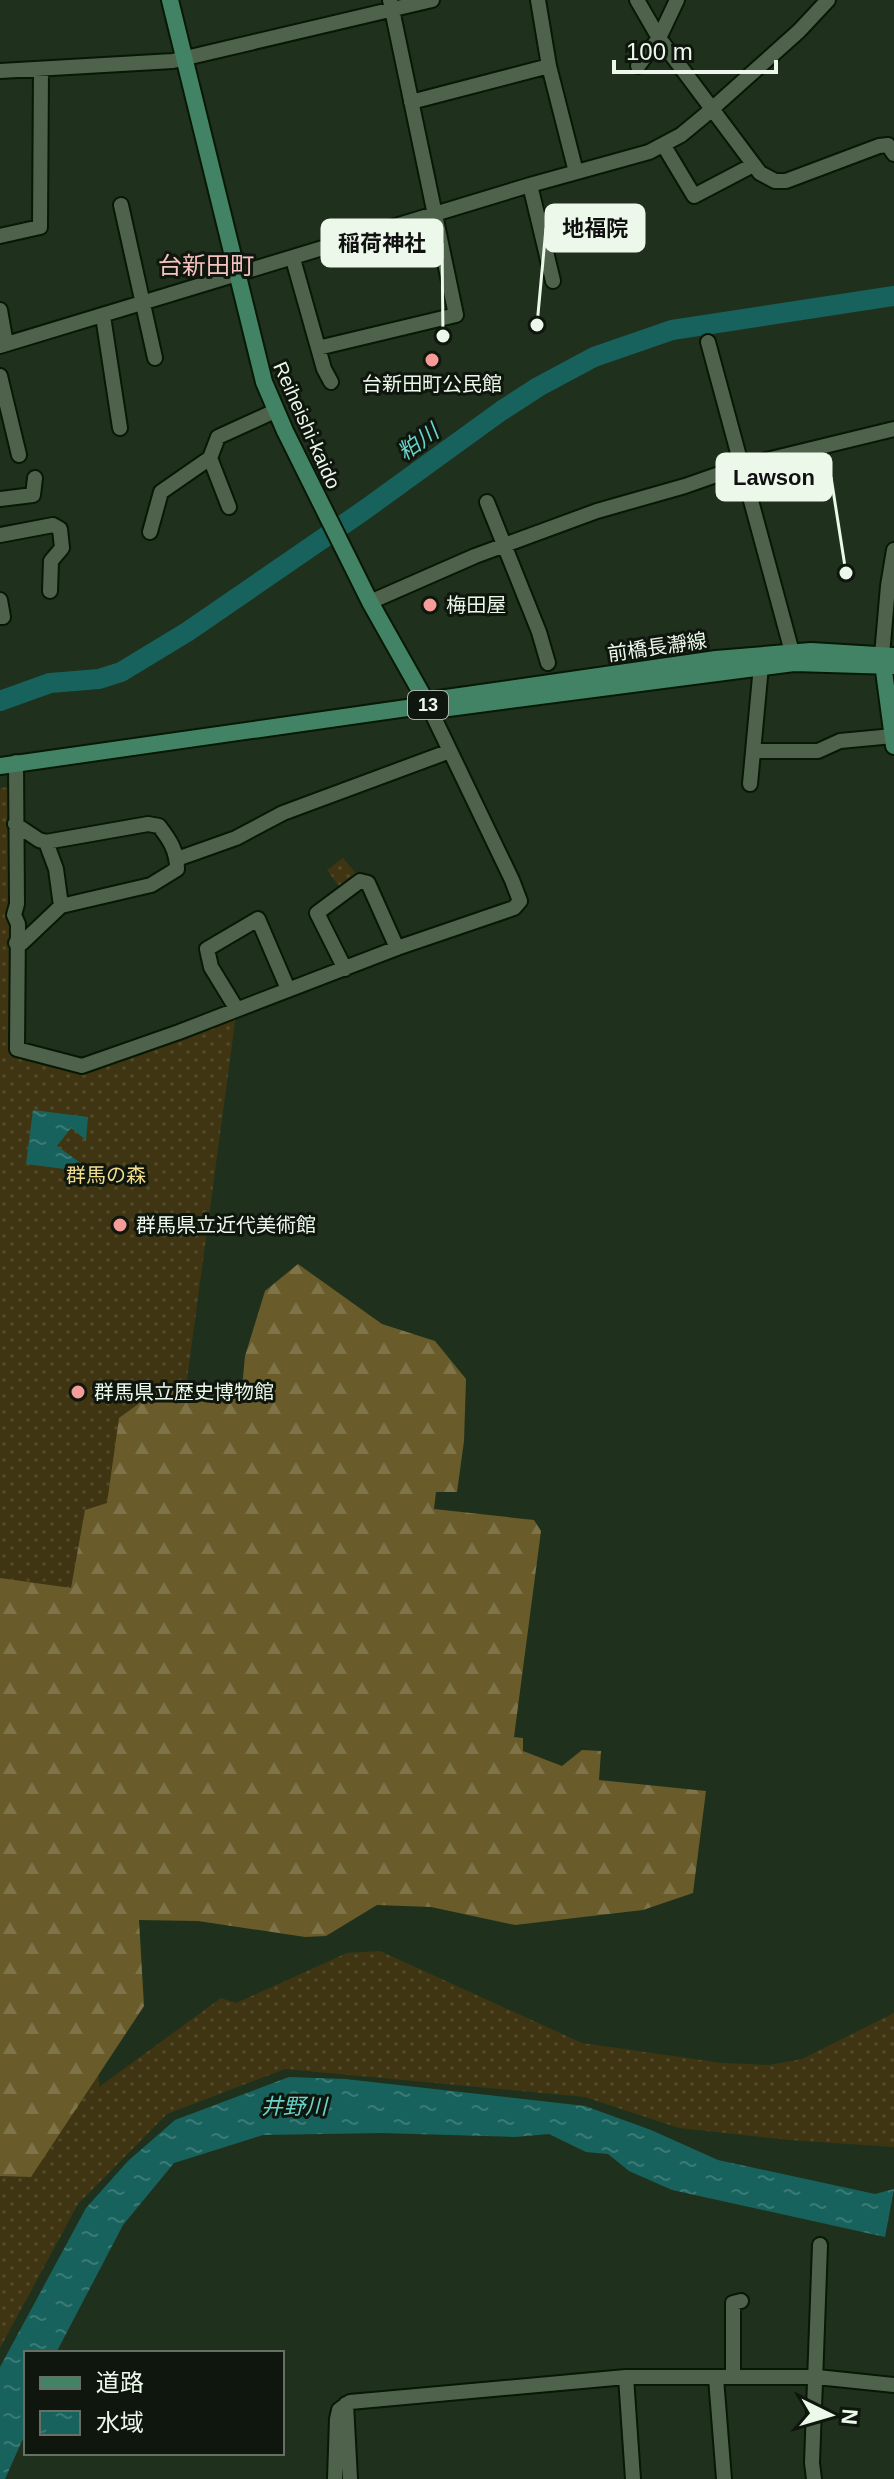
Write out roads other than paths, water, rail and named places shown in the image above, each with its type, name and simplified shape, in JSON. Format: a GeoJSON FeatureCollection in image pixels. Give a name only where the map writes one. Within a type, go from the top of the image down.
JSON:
{"type":"FeatureCollection","features":[{"type":"Feature","properties":{"kind":"main road","name":"Reiheishi-kaido"},"geometry":{"type":"LineString","coordinates":[[170,0],[259,369],[275,411],[370,602],[428,705]]}},
{"type":"Feature","properties":{"kind":"main road","name":"前橋長瀞線"},"geometry":{"type":"LineString","coordinates":[[8,764],[428,705],[439,699],[716,659],[792,652],[888,660]]}},
{"type":"Feature","properties":{"kind":"main road","name":"前橋長瀞線"},"geometry":{"type":"LineString","coordinates":[[428,705],[441,709],[761,666],[888,660]]}},
{"type":"Feature","properties":{"kind":"main road"},"geometry":{"type":"LineString","coordinates":[[888,660],[893,741]]}},
{"type":"Feature","properties":{"kind":"street"},"geometry":{"type":"LineString","coordinates":[[0,71],[184,58],[391,5],[432,0]]}},
{"type":"Feature","properties":{"kind":"street"},"geometry":{"type":"LineString","coordinates":[[538,0],[549,66],[576,172]]}},
{"type":"Feature","properties":{"kind":"street"},"geometry":{"type":"LineString","coordinates":[[637,0],[659,38],[760,173],[775,181],[786,181],[879,146],[892,145]]}},
{"type":"Feature","properties":{"kind":"street"},"geometry":{"type":"LineString","coordinates":[[638,66],[659,38],[677,0]]}},
{"type":"Feature","properties":{"kind":"street"},"geometry":{"type":"LineString","coordinates":[[0,310],[3,345],[530,185],[633,158],[664,146],[712,109],[799,31],[828,0]]}},
{"type":"Feature","properties":{"kind":"street"},"geometry":{"type":"LineString","coordinates":[[318,348],[456,315],[391,5]]}},
{"type":"Feature","properties":{"kind":"street"},"geometry":{"type":"LineString","coordinates":[[411,102],[549,66]]}},
{"type":"Feature","properties":{"kind":"street"},"geometry":{"type":"LineString","coordinates":[[0,236],[40,227],[41,69]]}},
{"type":"Feature","properties":{"kind":"street"},"geometry":{"type":"LineString","coordinates":[[664,146],[694,196],[753,165]]}},
{"type":"Feature","properties":{"kind":"street"},"geometry":{"type":"LineString","coordinates":[[530,185],[553,281]]}},
{"type":"Feature","properties":{"kind":"street"},"geometry":{"type":"LineString","coordinates":[[121,205],[155,358]]}},
{"type":"Feature","properties":{"kind":"street"},"geometry":{"type":"LineString","coordinates":[[293,259],[324,369],[331,382]]}},
{"type":"Feature","properties":{"kind":"street"},"geometry":{"type":"LineString","coordinates":[[103,316],[120,428]]}},
{"type":"Feature","properties":{"kind":"street"},"geometry":{"type":"LineString","coordinates":[[708,342],[792,652]]}},
{"type":"Feature","properties":{"kind":"street"},"geometry":{"type":"LineString","coordinates":[[0,376],[19,455]]}},
{"type":"Feature","properties":{"kind":"street"},"geometry":{"type":"LineString","coordinates":[[150,532],[161,492],[210,458],[218,437],[275,411]]}},
{"type":"Feature","properties":{"kind":"street"},"geometry":{"type":"LineString","coordinates":[[370,602],[503,546],[597,511],[742,466],[894,429]]}},
{"type":"Feature","properties":{"kind":"street"},"geometry":{"type":"LineString","coordinates":[[210,458],[229,507]]}},
{"type":"Feature","properties":{"kind":"street"},"geometry":{"type":"LineString","coordinates":[[0,499],[33,495],[35,478]]}},
{"type":"Feature","properties":{"kind":"street"},"geometry":{"type":"LineString","coordinates":[[487,502],[539,632],[548,663]]}},
{"type":"Feature","properties":{"kind":"street"},"geometry":{"type":"LineString","coordinates":[[0,535],[53,525],[60,529],[62,548],[51,561],[50,591]]}},
{"type":"Feature","properties":{"kind":"street"},"geometry":{"type":"LineString","coordinates":[[888,660],[888,586],[894,550]]}},
{"type":"Feature","properties":{"kind":"street"},"geometry":{"type":"LineString","coordinates":[[0,600],[3,617],[0,617]]}},
{"type":"Feature","properties":{"kind":"street"},"geometry":{"type":"LineString","coordinates":[[750,784],[761,666]]}},
{"type":"Feature","properties":{"kind":"street"},"geometry":{"type":"LineString","coordinates":[[8,764],[15,824],[17,1049],[82,1066],[397,948],[514,908],[520,901],[428,705]]}},
{"type":"Feature","properties":{"kind":"street"},"geometry":{"type":"LineString","coordinates":[[753,751],[818,751],[840,741],[893,741]]}},
{"type":"Feature","properties":{"kind":"street"},"geometry":{"type":"LineString","coordinates":[[177,859],[236,838],[283,813],[450,751]]}},
{"type":"Feature","properties":{"kind":"street"},"geometry":{"type":"LineString","coordinates":[[15,824],[46,842],[148,824],[159,826],[171,841],[177,859],[177,869],[151,885],[61,906],[22,943],[16,943]]}},
{"type":"Feature","properties":{"kind":"street"},"geometry":{"type":"LineString","coordinates":[[46,842],[56,869],[61,906]]}},
{"type":"Feature","properties":{"kind":"street"},"geometry":{"type":"LineString","coordinates":[[345,969],[317,913],[360,881],[368,883],[397,948]]}},
{"type":"Feature","properties":{"kind":"street"},"geometry":{"type":"LineString","coordinates":[[236,1008],[211,967],[207,949],[258,919],[288,989]]}},
{"type":"Feature","properties":{"kind":"street"},"geometry":{"type":"LineString","coordinates":[[814,2479],[812,2463],[820,2245]]}},
{"type":"Feature","properties":{"kind":"street"},"geometry":{"type":"LineString","coordinates":[[733,2377],[733,2303],[741,2301]]}},
{"type":"Feature","properties":{"kind":"street"},"geometry":{"type":"LineString","coordinates":[[335,2479],[337,2419],[339,2410],[346,2403],[626,2377],[817,2377],[894,2385]]}},
{"type":"Feature","properties":{"kind":"street"},"geometry":{"type":"LineString","coordinates":[[626,2377],[633,2479]]}},
{"type":"Feature","properties":{"kind":"street"},"geometry":{"type":"LineString","coordinates":[[716,2378],[724,2479]]}},
{"type":"Feature","properties":{"kind":"street"},"geometry":{"type":"LineString","coordinates":[[346,2403],[350,2479]]}},
{"type":"Feature","properties":{"kind":"water"},"geometry":{"type":"Polygon","coordinates":[[[33,1110],[88,1117],[86,1140],[71,1128],[57,1146],[82,1164],[80,1171],[26,1164],[33,1110]]]}},
{"type":"Feature","properties":{"kind":"water","name":"井野川"},"geometry":{"type":"Polygon","coordinates":[[[289,2077],[345,2079],[585,2106],[651,2130],[718,2160],[875,2194],[894,2189],[885,2237],[672,2190],[629,2171],[608,2154],[586,2152],[549,2134],[515,2137],[381,2133],[263,2135],[174,2163],[123,2225],[57,2351],[24,2351],[24,2436],[5,2479],[0,2479],[0,2367],[86,2208],[128,2161],[175,2120],[289,2077]]]}},
{"type":"Feature","properties":{"kind":"waterway","name":"粕川"},"geometry":{"type":"LineString","coordinates":[[0,701],[50,683],[99,679],[121,672],[187,632],[501,411],[594,357],[672,330],[894,296]]}},
{"type":"Feature","properties":{"kind":"place","name":"地福院"},"geometry":{"type":"Point","coordinates":[537,325]}},
{"type":"Feature","properties":{"kind":"place","name":"稲荷神社"},"geometry":{"type":"Point","coordinates":[443,336]}},
{"type":"Feature","properties":{"kind":"place","name":"台新田町公民館"},"geometry":{"type":"Point","coordinates":[432,360]}},
{"type":"Feature","properties":{"kind":"place","name":"Lawson"},"geometry":{"type":"Point","coordinates":[846,573]}},
{"type":"Feature","properties":{"kind":"place","name":"梅田屋"},"geometry":{"type":"Point","coordinates":[430,605]}},
{"type":"Feature","properties":{"kind":"place","name":"群馬県立近代美術館"},"geometry":{"type":"Point","coordinates":[120,1225]}},
{"type":"Feature","properties":{"kind":"place","name":"群馬県立歴史博物館"},"geometry":{"type":"Point","coordinates":[78,1392]}},
{"type":"Feature","properties":{"kind":"district","name":"台新田町"},"geometry":{"type":"Point","coordinates":[206,265]}},
{"type":"Feature","properties":{"kind":"park label","name":"群馬の森"},"geometry":{"type":"Point","coordinates":[106,1175]}}]}
